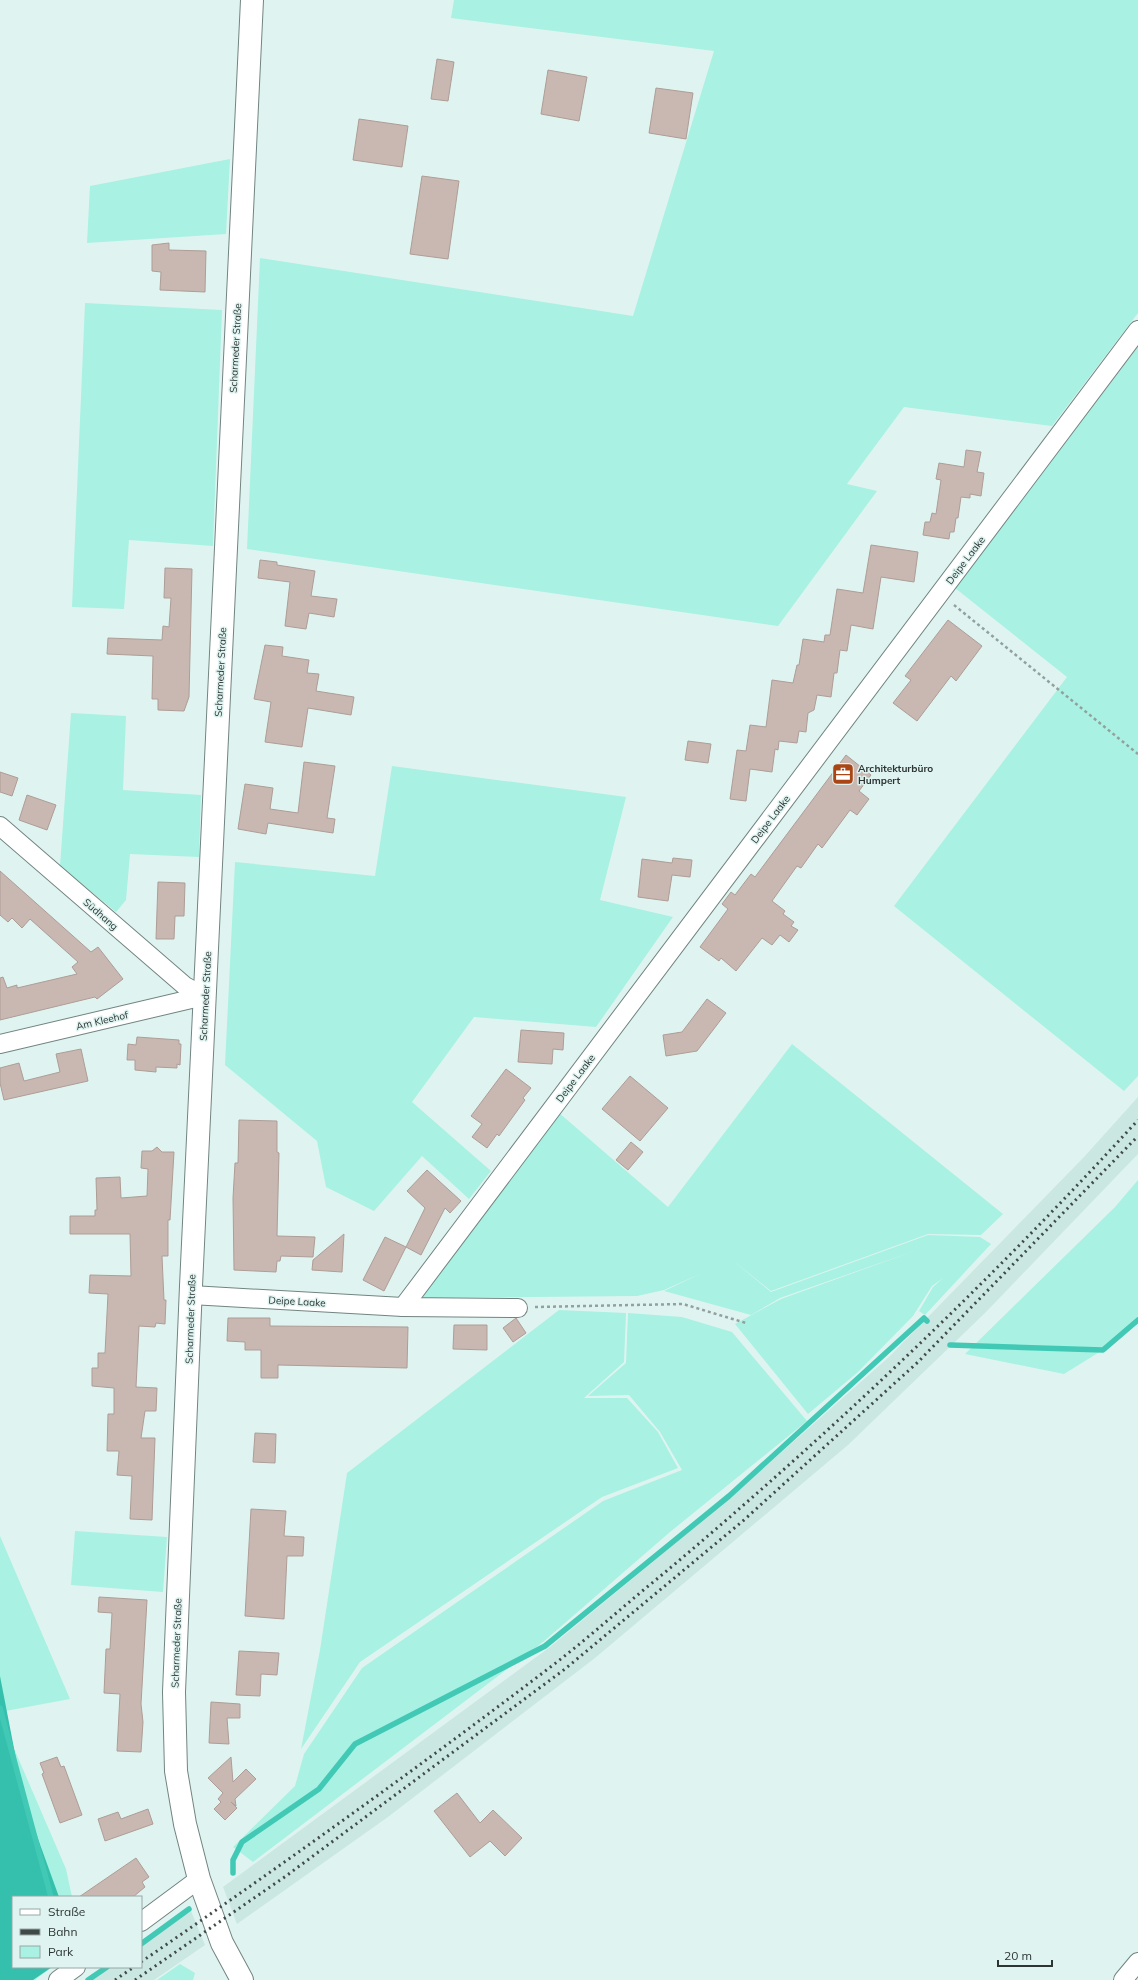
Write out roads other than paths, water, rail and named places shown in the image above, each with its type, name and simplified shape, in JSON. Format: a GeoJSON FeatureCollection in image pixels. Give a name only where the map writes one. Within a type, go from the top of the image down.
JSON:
{"type":"FeatureCollection","features":[{"type":"Feature","properties":{"kind":"street","name":"Scharmeder Straße"},"geometry":{"type":"LineString","coordinates":[[242,1980],[222,1943],[199,1879],[185,1824],[176,1771],[174,1692],[204,996],[252,0]]}},
{"type":"Feature","properties":{"kind":"street","name":"Deipe Laake"},"geometry":{"type":"LineString","coordinates":[[402,1307],[1138,330]]}},
{"type":"Feature","properties":{"kind":"street","name":"Südhang"},"geometry":{"type":"LineString","coordinates":[[0,826],[185,986],[204,996]]}},
{"type":"Feature","properties":{"kind":"street","name":"Am Kleehof"},"geometry":{"type":"LineString","coordinates":[[0,1044],[204,996]]}},
{"type":"Feature","properties":{"kind":"street","name":"Deipe Laake"},"geometry":{"type":"LineString","coordinates":[[191,1294],[402,1307],[518,1308]]}},
{"type":"Feature","properties":{"kind":"street"},"geometry":{"type":"LineString","coordinates":[[142,1921],[199,1879]]}},
{"type":"Feature","properties":{"kind":"street"},"geometry":{"type":"LineString","coordinates":[[1123,1980],[1138,1962]]}},
{"type":"Feature","properties":{"kind":"street"},"geometry":{"type":"LineString","coordinates":[[58,1980],[75,1968]]}},
{"type":"Feature","properties":{"kind":"waterway"},"geometry":{"type":"LineString","coordinates":[[233,1873],[233,1860],[242,1842],[319,1789],[355,1744],[545,1646],[729,1496],[924,1318],[927,1321]]}},
{"type":"Feature","properties":{"kind":"waterway"},"geometry":{"type":"LineString","coordinates":[[950,1345],[1103,1350],[1138,1320]]}},
{"type":"Feature","properties":{"kind":"waterway"},"geometry":{"type":"LineString","coordinates":[[0,1708],[51,1896]]}},
{"type":"Feature","properties":{"kind":"waterway"},"geometry":{"type":"LineString","coordinates":[[142,1943],[189,1909]]}},
{"type":"Feature","properties":{"kind":"waterway"},"geometry":{"type":"LineString","coordinates":[[88,1980],[106,1968]]}},
{"type":"Feature","properties":{"kind":"railway"},"geometry":{"type":"LineString","coordinates":[[142,1961],[299,1852],[403,1777],[584,1641],[726,1521],[908,1355],[1025,1239],[1138,1120]]}},
{"type":"Feature","properties":{"kind":"railway"},"geometry":{"type":"LineString","coordinates":[[135,1980],[286,1876],[565,1669],[744,1520],[918,1362],[1138,1136]]}},
{"type":"Feature","properties":{"kind":"railway"},"geometry":{"type":"LineString","coordinates":[[115,1980],[133,1968]]}},
{"type":"Feature","properties":{"kind":"place","name":"Architekturbüro Humpert"},"geometry":{"type":"Point","coordinates":[843,774]}}]}
